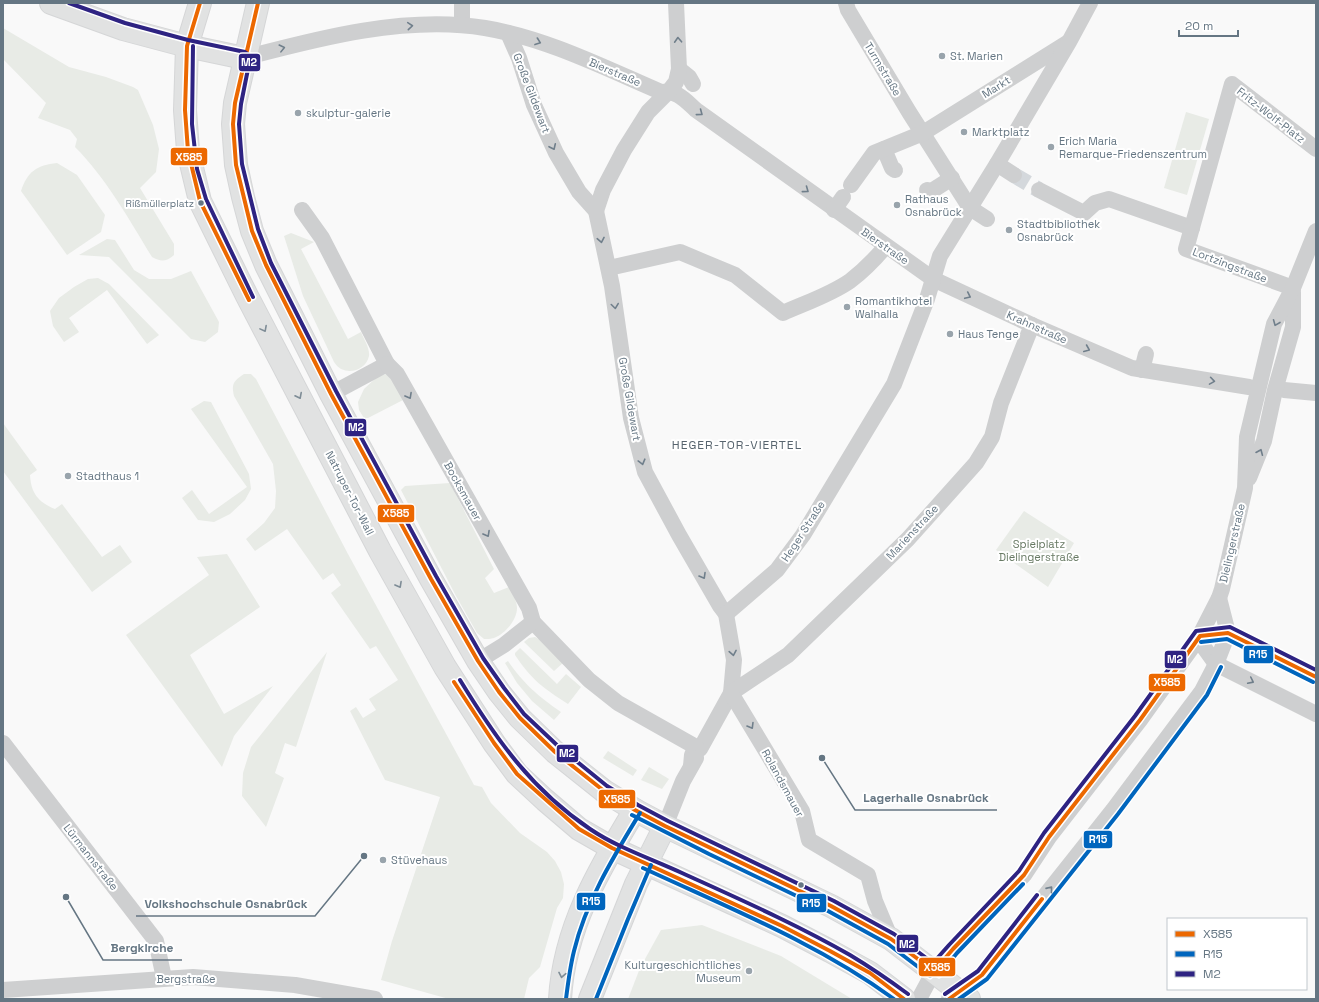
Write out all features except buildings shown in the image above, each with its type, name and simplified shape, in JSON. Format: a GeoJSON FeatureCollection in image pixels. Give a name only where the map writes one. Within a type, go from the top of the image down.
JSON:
{"type":"FeatureCollection","features":[{"type":"Feature","properties":{"kind":"main road"},"geometry":{"type":"LineString","coordinates":[[51,3],[123,29],[187,46],[244,58]]}},
{"type":"Feature","properties":{"kind":"main road","name":"Natruper-Tor-Wall"},"geometry":{"type":"LineString","coordinates":[[200,3],[187,46],[185,110],[188,151],[200,202],[247,296],[380,551],[445,667],[494,744],[517,774],[579,829],[612,848],[782,926],[830,951],[870,973],[904,999]]}},
{"type":"Feature","properties":{"kind":"main road"},"geometry":{"type":"LineString","coordinates":[[258,3],[244,58],[235,103],[233,124],[236,165],[252,231],[266,265],[331,394],[431,579],[478,661],[498,692],[520,718],[555,752],[604,791],[664,826],[831,906],[891,939],[934,971],[959,996]]}},
{"type":"Feature","properties":{"kind":"main road"},"geometry":{"type":"LineString","coordinates":[[560,999],[561,976],[578,917],[584,902],[612,848],[635,810]]}},
{"type":"Feature","properties":{"kind":"main road"},"geometry":{"type":"LineString","coordinates":[[590,999],[622,917],[664,826]]}},
{"type":"Feature","properties":{"kind":"street"},"geometry":{"type":"LineString","coordinates":[[462,3],[462,25]]}},
{"type":"Feature","properties":{"kind":"street"},"geometry":{"type":"LineString","coordinates":[[676,3],[679,69],[689,77],[693,84]]}},
{"type":"Feature","properties":{"kind":"street","name":"Turmstraße"},"geometry":{"type":"LineString","coordinates":[[846,3],[848,10],[923,133]]}},
{"type":"Feature","properties":{"kind":"street","name":"Markt"},"geometry":{"type":"LineString","coordinates":[[933,279],[940,256],[997,164],[1069,42],[1090,3]]}},
{"type":"Feature","properties":{"kind":"street","name":"Bierstraße"},"geometry":{"type":"LineString","coordinates":[[244,58],[336,35],[425,24],[462,25],[508,33],[532,40],[582,58],[661,92],[669,91],[678,94],[696,110],[885,247],[933,279]]}},
{"type":"Feature","properties":{"kind":"street","name":"Große Gildewart"},"geometry":{"type":"LineString","coordinates":[[508,33],[519,58],[534,105],[556,153],[579,192],[596,211]]}},
{"type":"Feature","properties":{"kind":"street","name":"Markt"},"geometry":{"type":"LineString","coordinates":[[834,210],[874,153],[923,133],[1069,42]]}},
{"type":"Feature","properties":{"kind":"street","name":"Große Gildewart"},"geometry":{"type":"LineString","coordinates":[[679,69],[676,82],[658,106],[648,112],[624,150],[603,190],[596,211],[605,256],[609,268],[631,418],[645,472],[679,535],[726,614]]}},
{"type":"Feature","properties":{"kind":"street","name":"Fritz-Wolf-Platz"},"geometry":{"type":"LineString","coordinates":[[1192,228],[1232,84],[1316,149]]}},
{"type":"Feature","properties":{"kind":"street"},"geometry":{"type":"LineString","coordinates":[[923,133],[970,208],[987,218]]}},
{"type":"Feature","properties":{"kind":"street"},"geometry":{"type":"LineString","coordinates":[[884,149],[892,168],[895,170]]}},
{"type":"Feature","properties":{"kind":"street"},"geometry":{"type":"LineString","coordinates":[[997,164],[1014,175]]}},
{"type":"Feature","properties":{"kind":"street"},"geometry":{"type":"LineString","coordinates":[[927,190],[930,192],[952,178]]}},
{"type":"Feature","properties":{"kind":"street"},"geometry":{"type":"LineString","coordinates":[[1039,190],[1084,212],[1095,203],[1109,199],[1192,228]]}},
{"type":"Feature","properties":{"kind":"street","name":"Bocksmauer"},"geometry":{"type":"LineString","coordinates":[[302,210],[322,238],[387,364],[397,374],[529,608],[533,622],[588,680],[694,757]]}},
{"type":"Feature","properties":{"kind":"street","name":"Lortzingstraße"},"geometry":{"type":"LineString","coordinates":[[1192,228],[1186,249],[1293,288]]}},
{"type":"Feature","properties":{"kind":"street"},"geometry":{"type":"LineString","coordinates":[[1254,387],[1274,324],[1293,288],[1316,231]]}},
{"type":"Feature","properties":{"kind":"street"},"geometry":{"type":"LineString","coordinates":[[609,268],[680,252],[735,275],[783,313],[830,293],[850,281],[876,258],[885,247]]}},
{"type":"Feature","properties":{"kind":"street","name":"Krahnstraße"},"geometry":{"type":"LineString","coordinates":[[933,279],[1032,325],[1132,368],[1254,387]]}},
{"type":"Feature","properties":{"kind":"street","name":"Heger Straße"},"geometry":{"type":"LineString","coordinates":[[726,614],[777,570],[803,535],[894,384],[927,299],[933,279]]}},
{"type":"Feature","properties":{"kind":"street"},"geometry":{"type":"LineString","coordinates":[[1293,288],[1293,327],[1280,390],[1316,393]]}},
{"type":"Feature","properties":{"kind":"street","name":"Marienstraße"},"geometry":{"type":"LineString","coordinates":[[731,693],[788,655],[908,540],[976,463],[992,437],[1001,403],[1032,325]]}},
{"type":"Feature","properties":{"kind":"street"},"geometry":{"type":"LineString","coordinates":[[1142,370],[1146,354]]}},
{"type":"Feature","properties":{"kind":"street"},"geometry":{"type":"LineString","coordinates":[[331,394],[387,364]]}},
{"type":"Feature","properties":{"kind":"street","name":"Dielingerstraße"},"geometry":{"type":"LineString","coordinates":[[1245,488],[1247,438],[1254,387]]}},
{"type":"Feature","properties":{"kind":"street","name":"Dielingerstraße"},"geometry":{"type":"LineString","coordinates":[[919,999],[934,971],[1024,875],[1049,837],[1140,720],[1199,637],[1219,598],[1245,488],[1264,441],[1280,390]]}},
{"type":"Feature","properties":{"kind":"street","name":"Dielingerstraße"},"geometry":{"type":"LineString","coordinates":[[1219,598],[1228,633]]}},
{"type":"Feature","properties":{"kind":"street"},"geometry":{"type":"LineString","coordinates":[[664,826],[694,757],[731,693],[734,660],[726,614]]}},
{"type":"Feature","properties":{"kind":"street"},"geometry":{"type":"LineString","coordinates":[[478,661],[504,646],[533,622]]}},
{"type":"Feature","properties":{"kind":"street"},"geometry":{"type":"LineString","coordinates":[[959,996],[982,975],[1113,810],[1202,692],[1216,664],[1228,633]]}},
{"type":"Feature","properties":{"kind":"street"},"geometry":{"type":"LineString","coordinates":[[1316,678],[1228,633],[1199,637],[1216,664],[1316,714]]}},
{"type":"Feature","properties":{"kind":"street","name":"Rolandsmauer"},"geometry":{"type":"LineString","coordinates":[[731,693],[802,811],[809,840],[868,875],[875,901],[891,939]]}},
{"type":"Feature","properties":{"kind":"street","name":"Lürmannstraße"},"geometry":{"type":"LineString","coordinates":[[3,743],[156,941],[164,978]]}},
{"type":"Feature","properties":{"kind":"street","name":"Bergstraße"},"geometry":{"type":"LineString","coordinates":[[3,990],[193,977],[295,985],[370,998]]}},
{"type":"Feature","properties":{"kind":"green space"},"geometry":{"type":"Polygon","coordinates":[[[3,28],[69,67],[106,77],[138,90],[153,125],[159,149],[156,172],[140,188],[174,244],[174,255],[166,260],[158,260],[152,257],[107,185],[75,147],[77,139],[70,130],[38,118],[46,103],[3,59],[3,28]]]}},
{"type":"Feature","properties":{"kind":"green space"},"geometry":{"type":"Polygon","coordinates":[[[1186,112],[1209,119],[1187,195],[1164,188],[1186,112]]]}},
{"type":"Feature","properties":{"kind":"green space"},"geometry":{"type":"Polygon","coordinates":[[[57,163],[77,175],[105,215],[101,232],[67,255],[21,191],[23,184],[30,174],[38,168],[57,163]]]}},
{"type":"Feature","properties":{"kind":"green space"},"geometry":{"type":"Polygon","coordinates":[[[291,233],[314,242],[301,249],[348,339],[361,332],[368,347],[369,356],[365,364],[354,371],[340,368],[334,362],[303,296],[284,236],[291,233]]]}},
{"type":"Feature","properties":{"kind":"green space"},"geometry":{"type":"Polygon","coordinates":[[[107,239],[115,240],[134,270],[149,279],[171,279],[191,271],[219,322],[218,332],[205,342],[191,339],[109,257],[79,255],[107,239]]]}},
{"type":"Feature","properties":{"kind":"green space"},"geometry":{"type":"Polygon","coordinates":[[[98,278],[109,284],[159,335],[147,344],[107,290],[69,318],[79,332],[64,342],[53,326],[50,311],[59,298],[74,287],[88,279],[98,278]]]}},
{"type":"Feature","properties":{"kind":"green space"},"geometry":{"type":"Polygon","coordinates":[[[244,374],[251,374],[256,379],[348,554],[474,785],[482,787],[491,803],[520,833],[547,852],[555,861],[561,872],[564,884],[563,898],[557,908],[540,967],[529,978],[524,999],[449,999],[381,980],[392,941],[440,797],[385,780],[350,711],[356,707],[363,718],[376,710],[369,699],[398,680],[376,646],[370,649],[331,593],[341,585],[333,573],[323,580],[287,529],[255,551],[246,539],[264,523],[275,508],[276,491],[273,464],[234,396],[233,385],[244,374]]]}},
{"type":"Feature","properties":{"kind":"green space"},"geometry":{"type":"Polygon","coordinates":[[[386,374],[393,376],[405,399],[368,418],[364,418],[359,410],[358,402],[364,389],[377,377],[386,374]]]}},
{"type":"Feature","properties":{"kind":"green space"},"geometry":{"type":"Polygon","coordinates":[[[204,401],[211,402],[249,474],[251,489],[245,500],[230,514],[214,522],[198,520],[182,498],[192,490],[209,514],[247,487],[191,409],[204,401]]]}},
{"type":"Feature","properties":{"kind":"green space"},"geometry":{"type":"Polygon","coordinates":[[[3,423],[37,470],[30,475],[32,487],[36,496],[44,503],[55,509],[62,504],[102,557],[120,545],[132,562],[92,592],[3,471],[3,423]]]}},
{"type":"Feature","properties":{"kind":"green space"},"geometry":{"type":"Polygon","coordinates":[[[450,483],[494,569],[485,578],[494,593],[509,587],[516,603],[517,608],[513,622],[506,630],[493,638],[484,639],[477,633],[401,490],[405,486],[450,483]]]}},
{"type":"Feature","properties":{"kind":"green space","name":"Spielplatz Dielingerstraße"},"geometry":{"type":"Polygon","coordinates":[[[1024,511],[1074,543],[1048,587],[996,550],[1024,511]]]}},
{"type":"Feature","properties":{"kind":"green space"},"geometry":{"type":"Polygon","coordinates":[[[227,554],[260,607],[190,655],[224,714],[273,686],[234,736],[222,767],[126,635],[209,575],[197,557],[227,554]]]}},
{"type":"Feature","properties":{"kind":"green space"},"geometry":{"type":"Polygon","coordinates":[[[535,637],[544,642],[564,662],[554,671],[524,642],[529,638],[535,637]]]}},
{"type":"Feature","properties":{"kind":"green space"},"geometry":{"type":"Polygon","coordinates":[[[520,648],[557,684],[566,674],[581,687],[568,704],[545,688],[527,671],[515,655],[520,648]]]}},
{"type":"Feature","properties":{"kind":"green space"},"geometry":{"type":"Polygon","coordinates":[[[327,652],[296,747],[285,743],[275,773],[284,778],[266,827],[242,796],[243,773],[251,747],[327,652]]]}},
{"type":"Feature","properties":{"kind":"green space"},"geometry":{"type":"Polygon","coordinates":[[[508,661],[532,689],[545,701],[561,712],[554,720],[532,701],[517,683],[505,663],[508,661]]]}},
{"type":"Feature","properties":{"kind":"green space"},"geometry":{"type":"Polygon","coordinates":[[[608,751],[637,770],[633,776],[603,758],[608,751]]]}},
{"type":"Feature","properties":{"kind":"green space"},"geometry":{"type":"Polygon","coordinates":[[[649,767],[669,779],[662,789],[641,780],[649,767]]]}},
{"type":"Feature","properties":{"kind":"green space"},"geometry":{"type":"Polygon","coordinates":[[[702,925],[781,956],[852,999],[628,999],[640,968],[661,930],[702,925]]]}},
{"type":"Feature","properties":{"kind":"tunnel"},"geometry":{"type":"LineString","coordinates":[[1014,175],[1039,190]]}},
{"type":"Feature","properties":{"kind":"transit line","name":"M2"},"geometry":{"type":"LineString","coordinates":[[69,3],[125,23],[188,40],[245,52],[249,55],[250,59],[241,104],[239,124],[242,164],[258,229],[271,263],[336,391],[436,576],[483,658],[524,714],[559,747],[607,786],[638,805],[834,901],[894,934],[933,963],[1019,871],[1044,833],[1135,716],[1196,631],[1230,627],[1316,670]]}},
{"type":"Feature","properties":{"kind":"transit line","name":"X585"},"geometry":{"type":"LineString","coordinates":[[200,3],[187,46],[185,110],[188,151],[200,201],[249,300]]}},
{"type":"Feature","properties":{"kind":"transit line","name":"X585"},"geometry":{"type":"LineString","coordinates":[[258,3],[235,103],[233,124],[236,165],[252,231],[266,265],[331,394],[431,579],[478,661],[499,692],[520,718],[555,752],[604,791],[665,826],[831,906],[891,939],[934,971],[1024,875],[1049,837],[1140,720],[1200,636],[1228,633],[1316,677]]}},
{"type":"Feature","properties":{"kind":"transit line","name":"M2"},"geometry":{"type":"LineString","coordinates":[[193,46],[192,124],[197,169],[206,199],[253,297]]}},
{"type":"Feature","properties":{"kind":"transit line","name":"R15"},"geometry":{"type":"LineString","coordinates":[[1201,642],[1227,639],[1313,682]]}},
{"type":"Feature","properties":{"kind":"transit line","name":"R15"},"geometry":{"type":"LineString","coordinates":[[959,999],[987,979],[1118,814],[1207,695],[1221,667]]}},
{"type":"Feature","properties":{"kind":"transit line","name":"M2"},"geometry":{"type":"LineString","coordinates":[[460,680],[487,723],[516,762],[550,797],[569,814],[590,829],[624,848],[725,892],[809,933],[857,960],[908,994]]}},
{"type":"Feature","properties":{"kind":"transit line","name":"X585"},"geometry":{"type":"LineString","coordinates":[[454,682],[494,743],[517,774],[579,829],[612,848],[782,926],[830,951],[870,973],[904,999]]}},
{"type":"Feature","properties":{"kind":"transit line","name":"R15"},"geometry":{"type":"LineString","coordinates":[[566,999],[573,957],[579,932],[586,914],[602,879],[640,813]]}},
{"type":"Feature","properties":{"kind":"transit line","name":"R15"},"geometry":{"type":"LineString","coordinates":[[632,815],[828,911],[888,944],[930,976]]}},
{"type":"Feature","properties":{"kind":"transit line","name":"R15"},"geometry":{"type":"LineString","coordinates":[[596,999],[651,865]]}},
{"type":"Feature","properties":{"kind":"transit line","name":"R15"},"geometry":{"type":"LineString","coordinates":[[643,868],[740,912],[803,943],[865,979],[894,999]]}},
{"type":"Feature","properties":{"kind":"transit line","name":"R15"},"geometry":{"type":"LineString","coordinates":[[939,975],[957,953],[1023,884]]}},
{"type":"Feature","properties":{"kind":"transit line","name":"M2"},"geometry":{"type":"LineString","coordinates":[[945,994],[978,971],[1037,895]]}},
{"type":"Feature","properties":{"kind":"transit line","name":"X585"},"geometry":{"type":"LineString","coordinates":[[949,999],[982,975],[1042,899]]}},
{"type":"Feature","properties":{"kind":"place","name":"St. Marien"},"geometry":{"type":"Point","coordinates":[942,56]}},
{"type":"Feature","properties":{"kind":"place","name":"skulptur-galerie"},"geometry":{"type":"Point","coordinates":[298,113]}},
{"type":"Feature","properties":{"kind":"place","name":"Marktplatz"},"geometry":{"type":"Point","coordinates":[964,132]}},
{"type":"Feature","properties":{"kind":"place","name":"Erich Maria Remarque-Friedenszentrum"},"geometry":{"type":"Point","coordinates":[1051,147]}},
{"type":"Feature","properties":{"kind":"place","name":"Rißmüllerplatz"},"geometry":{"type":"Point","coordinates":[201,203]}},
{"type":"Feature","properties":{"kind":"place","name":"Rathaus Osnabrück"},"geometry":{"type":"Point","coordinates":[897,205]}},
{"type":"Feature","properties":{"kind":"place","name":"Stadtbibliothek Osnabrück"},"geometry":{"type":"Point","coordinates":[1009,230]}},
{"type":"Feature","properties":{"kind":"place","name":"Romantikhotel Walhalla"},"geometry":{"type":"Point","coordinates":[847,307]}},
{"type":"Feature","properties":{"kind":"place","name":"Haus Tenge"},"geometry":{"type":"Point","coordinates":[950,334]}},
{"type":"Feature","properties":{"kind":"place","name":"Stadthaus 1"},"geometry":{"type":"Point","coordinates":[68,476]}},
{"type":"Feature","properties":{"kind":"place","name":"Lagerhalle Osnabrück"},"geometry":{"type":"Point","coordinates":[822,758]}},
{"type":"Feature","properties":{"kind":"place","name":"Volkshochschule Osnabrück"},"geometry":{"type":"Point","coordinates":[364,856]}},
{"type":"Feature","properties":{"kind":"place","name":"Stüvehaus"},"geometry":{"type":"Point","coordinates":[383,860]}},
{"type":"Feature","properties":{"kind":"place","name":"Bergkirche"},"geometry":{"type":"Point","coordinates":[66,897]}},
{"type":"Feature","properties":{"kind":"place","name":"Kulturgeschichtliches Museum"},"geometry":{"type":"Point","coordinates":[749,971]}},
{"type":"Feature","properties":{"kind":"district","name":"HEGER-TOR-VIERTEL"},"geometry":{"type":"Point","coordinates":[737,445]}}]}
